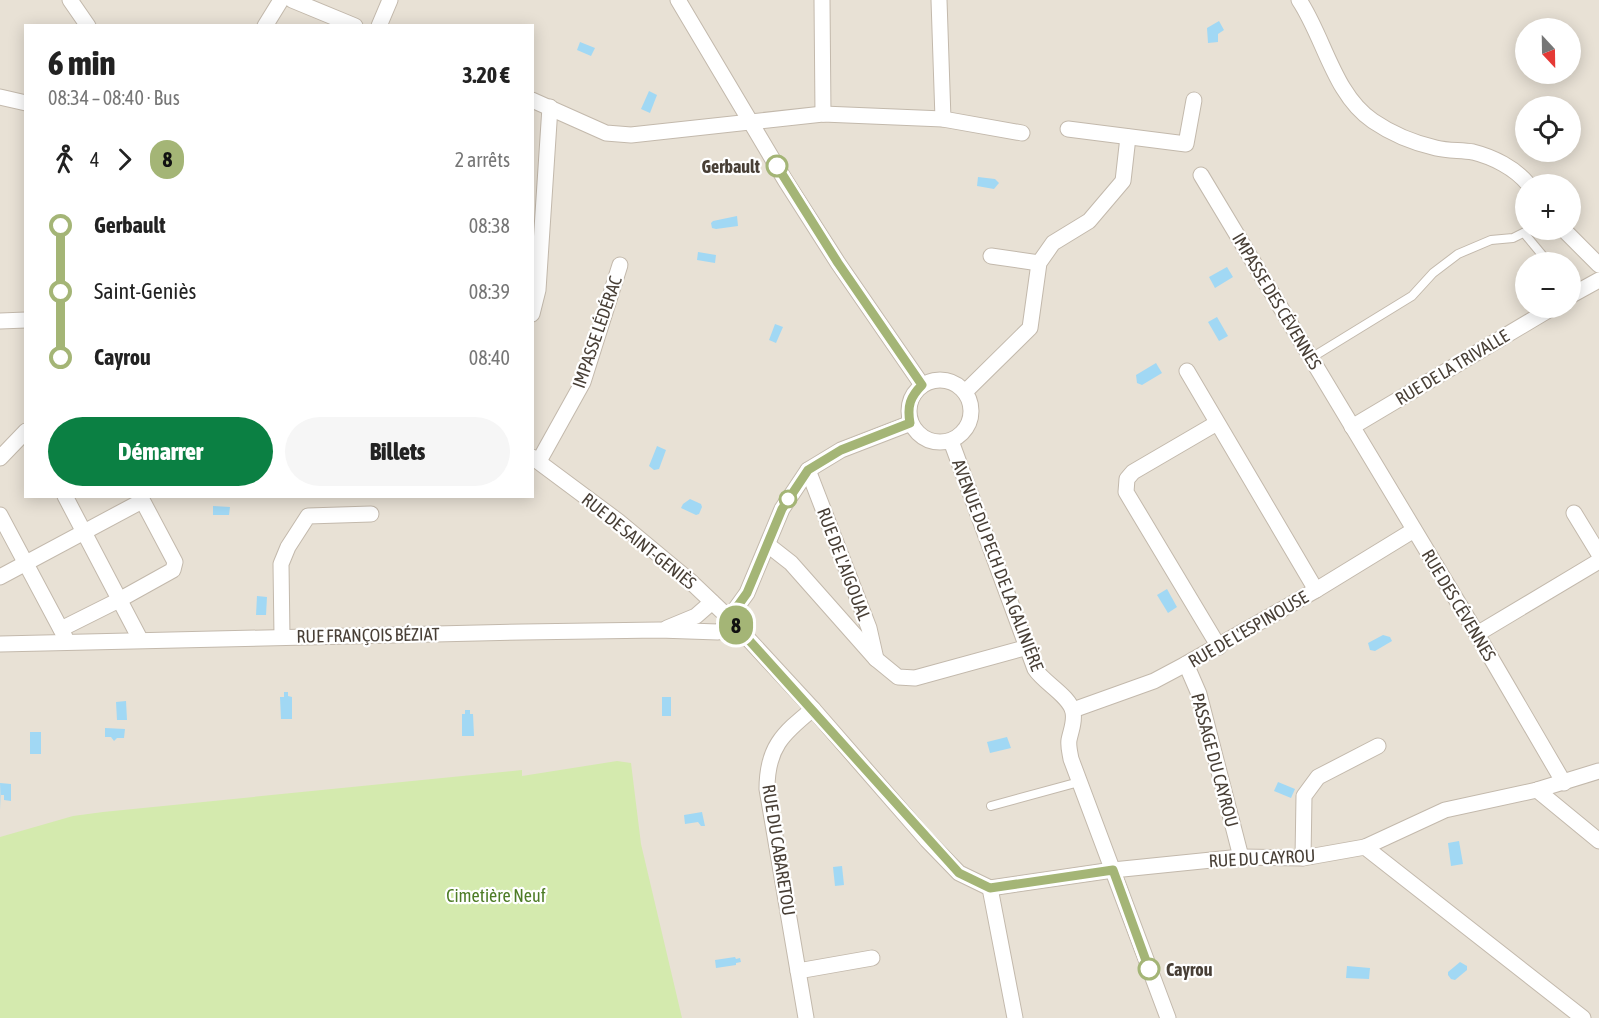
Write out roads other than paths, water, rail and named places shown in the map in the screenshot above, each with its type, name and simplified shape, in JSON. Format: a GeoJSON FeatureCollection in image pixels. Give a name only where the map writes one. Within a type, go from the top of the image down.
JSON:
{"type":"FeatureCollection","features":[{"type":"Feature","properties":{"kind":"street"},"geometry":{"type":"LineString","coordinates":[[70,0],[87,24]]}},
{"type":"Feature","properties":{"kind":"street"},"geometry":{"type":"LineString","coordinates":[[266,24],[281,0]]}},
{"type":"Feature","properties":{"kind":"street"},"geometry":{"type":"LineString","coordinates":[[292,0],[351,24]]}},
{"type":"Feature","properties":{"kind":"street"},"geometry":{"type":"LineString","coordinates":[[380,24],[390,0]]}},
{"type":"Feature","properties":{"kind":"street"},"geometry":{"type":"LineString","coordinates":[[678,0],[838,263],[922,385]]}},
{"type":"Feature","properties":{"kind":"street"},"geometry":{"type":"LineString","coordinates":[[822,0],[823,114]]}},
{"type":"Feature","properties":{"kind":"street"},"geometry":{"type":"LineString","coordinates":[[939,0],[943,119]]}},
{"type":"Feature","properties":{"kind":"street"},"geometry":{"type":"LineString","coordinates":[[1299,0],[1338,78],[1349,96],[1371,120],[1399,137],[1437,148],[1474,152],[1506,165],[1516,174]]}},
{"type":"Feature","properties":{"kind":"street"},"geometry":{"type":"LineString","coordinates":[[0,97],[24,103]]}},
{"type":"Feature","properties":{"kind":"street"},"geometry":{"type":"LineString","coordinates":[[1068,129],[1186,144],[1194,100]]}},
{"type":"Feature","properties":{"kind":"street"},"geometry":{"type":"LineString","coordinates":[[534,101],[606,133],[631,135],[823,114],[943,119],[1022,134]]}},
{"type":"Feature","properties":{"kind":"street"},"geometry":{"type":"LineString","coordinates":[[534,306],[538,290],[550,107]]}},
{"type":"Feature","properties":{"kind":"street"},"geometry":{"type":"LineString","coordinates":[[965,392],[1030,328],[1039,263],[1053,243],[1089,221],[1123,182],[1128,137]]}},
{"type":"Feature","properties":{"kind":"street","name":"IMPASSE DES CÉVENNES"},"geometry":{"type":"LineString","coordinates":[[1201,175],[1352,427]]}},
{"type":"Feature","properties":{"kind":"street"},"geometry":{"type":"LineString","coordinates":[[1574,240],[1599,265]]}},
{"type":"Feature","properties":{"kind":"street"},"geometry":{"type":"LineString","coordinates":[[991,256],[1039,263]]}},
{"type":"Feature","properties":{"kind":"street","name":"IMPASSE LÉDÉRAC"},"geometry":{"type":"LineString","coordinates":[[536,459],[583,382],[620,265]]}},
{"type":"Feature","properties":{"kind":"street"},"geometry":{"type":"LineString","coordinates":[[1581,289],[1599,280]]}},
{"type":"Feature","properties":{"kind":"street","name":"RUE DE LA TRIVALLE"},"geometry":{"type":"LineString","coordinates":[[1352,427],[1535,318]]}},
{"type":"Feature","properties":{"kind":"street"},"geometry":{"type":"LineString","coordinates":[[0,321],[24,320]]}},
{"type":"Feature","properties":{"kind":"street"},"geometry":{"type":"LineString","coordinates":[[1186,371],[1316,590]]}},
{"type":"Feature","properties":{"kind":"street"},"geometry":{"type":"LineString","coordinates":[[940,380],[950,381],[965,392],[972,410],[971,420],[960,436],[951,441],[932,442],[915,431],[910,423],[908,412],[915,392],[922,385],[940,380]]}},
{"type":"Feature","properties":{"kind":"street"},"geometry":{"type":"LineString","coordinates":[[731,620],[747,593],[782,509],[808,470],[841,450],[910,423]]}},
{"type":"Feature","properties":{"kind":"street"},"geometry":{"type":"LineString","coordinates":[[1217,423],[1133,472],[1127,479],[1126,492],[1219,647]]}},
{"type":"Feature","properties":{"kind":"street","name":"RUE DES CÉVENNES"},"geometry":{"type":"LineString","coordinates":[[1352,427],[1564,783]]}},
{"type":"Feature","properties":{"kind":"street"},"geometry":{"type":"LineString","coordinates":[[0,458],[24,433]]}},
{"type":"Feature","properties":{"kind":"street","name":"AVENUE DU PECH DE LA GALINIÈRE"},"geometry":{"type":"LineString","coordinates":[[951,441],[1041,678],[1068,702],[1073,710]]}},
{"type":"Feature","properties":{"kind":"street","name":"RUE DE SAINT-GENIÈS"},"geometry":{"type":"LineString","coordinates":[[536,459],[627,528],[689,580],[731,620],[959,873],[990,888]]}},
{"type":"Feature","properties":{"kind":"street","name":"RUE DE L'AIGOUAL"},"geometry":{"type":"LineString","coordinates":[[808,470],[869,628],[876,659]]}},
{"type":"Feature","properties":{"kind":"street"},"geometry":{"type":"LineString","coordinates":[[66,498],[140,639]]}},
{"type":"Feature","properties":{"kind":"street"},"geometry":{"type":"LineString","coordinates":[[0,515],[25,563],[65,636],[119,600],[173,570],[175,562],[141,499],[84,532],[25,563],[0,576]]}},
{"type":"Feature","properties":{"kind":"street"},"geometry":{"type":"LineString","coordinates":[[1574,513],[1599,554]]}},
{"type":"Feature","properties":{"kind":"street"},"geometry":{"type":"LineString","coordinates":[[282,637],[281,564],[288,547],[308,516],[371,514]]}},
{"type":"Feature","properties":{"kind":"street","name":"RUE DE L'ESPINOUSE"},"geometry":{"type":"LineString","coordinates":[[1073,710],[1154,681],[1219,647],[1414,530]]}},
{"type":"Feature","properties":{"kind":"street","name":"RUE DE L'AIGOUAL"},"geometry":{"type":"LineString","coordinates":[[768,545],[791,563],[876,659],[898,677],[915,678],[1028,647]]}},
{"type":"Feature","properties":{"kind":"street"},"geometry":{"type":"LineString","coordinates":[[1477,634],[1599,561]]}},
{"type":"Feature","properties":{"kind":"street"},"geometry":{"type":"LineString","coordinates":[[659,630],[696,616],[712,602]]}},
{"type":"Feature","properties":{"kind":"street","name":"RUE FRANÇOIS BÉZIAT"},"geometry":{"type":"LineString","coordinates":[[0,644],[65,636],[140,639],[659,630],[718,632],[731,620]]}},
{"type":"Feature","properties":{"kind":"street","name":"PASSAGE DU CAYROU"},"geometry":{"type":"LineString","coordinates":[[1186,664],[1199,694],[1241,857]]}},
{"type":"Feature","properties":{"kind":"street","name":"RUE DU CABARETOU"},"geometry":{"type":"LineString","coordinates":[[806,1018],[767,789],[767,776],[769,761],[784,735],[813,709]]}},
{"type":"Feature","properties":{"kind":"street"},"geometry":{"type":"LineString","coordinates":[[1073,710],[1074,722],[1068,743],[1071,759],[1167,1018]]}},
{"type":"Feature","properties":{"kind":"street"},"geometry":{"type":"LineString","coordinates":[[1303,858],[1304,796],[1318,777],[1378,746]]}},
{"type":"Feature","properties":{"kind":"street","name":"RUE DU CAYROU"},"geometry":{"type":"LineString","coordinates":[[990,888],[1113,870],[1241,857],[1303,858],[1365,847],[1445,810],[1537,790],[1599,771]]}},
{"type":"Feature","properties":{"kind":"street"},"geometry":{"type":"LineString","coordinates":[[1537,790],[1599,841]]}},
{"type":"Feature","properties":{"kind":"street"},"geometry":{"type":"LineString","coordinates":[[1365,847],[1583,1018]]}},
{"type":"Feature","properties":{"kind":"street"},"geometry":{"type":"LineString","coordinates":[[990,888],[1015,1018]]}},
{"type":"Feature","properties":{"kind":"street"},"geometry":{"type":"LineString","coordinates":[[798,971],[872,958]]}},
{"type":"Feature","properties":{"kind":"lane"},"geometry":{"type":"LineString","coordinates":[[1311,358],[1412,296],[1433,273],[1458,254],[1491,240],[1515,237]]}},
{"type":"Feature","properties":{"kind":"lane"},"geometry":{"type":"LineString","coordinates":[[991,806],[1079,782]]}},
{"type":"Feature","properties":{"kind":"water"},"geometry":{"type":"Polygon","coordinates":[[[1219,21],[1224,30],[1218,34],[1218,42],[1208,43],[1207,28],[1219,21]]]}},
{"type":"Feature","properties":{"kind":"water"},"geometry":{"type":"Polygon","coordinates":[[[580,42],[595,48],[591,56],[577,50],[580,42]]]}},
{"type":"Feature","properties":{"kind":"water"},"geometry":{"type":"Polygon","coordinates":[[[649,91],[657,95],[650,113],[641,109],[649,91]]]}},
{"type":"Feature","properties":{"kind":"water"},"geometry":{"type":"Polygon","coordinates":[[[978,177],[995,179],[999,183],[994,189],[977,186],[978,177]]]}},
{"type":"Feature","properties":{"kind":"water"},"geometry":{"type":"Polygon","coordinates":[[[737,216],[738,226],[712,228],[713,221],[737,216]]]}},
{"type":"Feature","properties":{"kind":"water"},"geometry":{"type":"Polygon","coordinates":[[[698,252],[716,255],[715,263],[697,260],[698,252]]]}},
{"type":"Feature","properties":{"kind":"water"},"geometry":{"type":"Polygon","coordinates":[[[1227,267],[1233,277],[1215,288],[1209,277],[1227,267]]]}},
{"type":"Feature","properties":{"kind":"water"},"geometry":{"type":"Polygon","coordinates":[[[1217,317],[1228,336],[1219,341],[1208,322],[1217,317]]]}},
{"type":"Feature","properties":{"kind":"water"},"geometry":{"type":"Polygon","coordinates":[[[775,324],[783,327],[776,343],[769,340],[775,324]]]}},
{"type":"Feature","properties":{"kind":"water"},"geometry":{"type":"Polygon","coordinates":[[[1156,363],[1162,373],[1142,385],[1137,383],[1136,375],[1156,363]]]}},
{"type":"Feature","properties":{"kind":"water"},"geometry":{"type":"Polygon","coordinates":[[[657,446],[666,450],[659,469],[654,470],[649,466],[657,446]]]}},
{"type":"Feature","properties":{"kind":"water"},"geometry":{"type":"Polygon","coordinates":[[[690,499],[701,504],[699,514],[696,515],[681,508],[690,499]]]}},
{"type":"Feature","properties":{"kind":"water"},"geometry":{"type":"Polygon","coordinates":[[[213,506],[230,507],[229,515],[213,515],[213,506]]]}},
{"type":"Feature","properties":{"kind":"water"},"geometry":{"type":"Polygon","coordinates":[[[1167,589],[1177,607],[1168,613],[1157,595],[1167,589]]]}},
{"type":"Feature","properties":{"kind":"water"},"geometry":{"type":"Polygon","coordinates":[[[257,596],[267,597],[266,615],[256,615],[257,596]]]}},
{"type":"Feature","properties":{"kind":"water"},"geometry":{"type":"Polygon","coordinates":[[[1383,635],[1390,637],[1392,641],[1375,651],[1370,650],[1368,643],[1383,635]]]}},
{"type":"Feature","properties":{"kind":"water"},"geometry":{"type":"Polygon","coordinates":[[[284,692],[288,692],[288,696],[292,697],[292,719],[281,719],[280,697],[284,697],[284,692]]]}},
{"type":"Feature","properties":{"kind":"water"},"geometry":{"type":"Polygon","coordinates":[[[662,697],[671,697],[671,716],[662,716],[662,697]]]}},
{"type":"Feature","properties":{"kind":"water"},"geometry":{"type":"Polygon","coordinates":[[[126,701],[127,720],[117,720],[116,702],[126,701]]]}},
{"type":"Feature","properties":{"kind":"water"},"geometry":{"type":"Polygon","coordinates":[[[465,710],[470,710],[470,714],[473,714],[474,736],[462,736],[462,714],[465,714],[465,710]]]}},
{"type":"Feature","properties":{"kind":"water"},"geometry":{"type":"Polygon","coordinates":[[[105,728],[125,729],[124,738],[117,738],[114,741],[111,737],[105,737],[105,728]]]}},
{"type":"Feature","properties":{"kind":"water"},"geometry":{"type":"Polygon","coordinates":[[[30,732],[41,732],[41,754],[30,754],[30,732]]]}},
{"type":"Feature","properties":{"kind":"water"},"geometry":{"type":"Polygon","coordinates":[[[1007,737],[1011,748],[990,753],[987,742],[1007,737]]]}},
{"type":"Feature","properties":{"kind":"water"},"geometry":{"type":"Polygon","coordinates":[[[1278,782],[1295,789],[1291,798],[1274,791],[1278,782]]]}},
{"type":"Feature","properties":{"kind":"water"},"geometry":{"type":"Polygon","coordinates":[[[0,783],[11,784],[11,801],[4,800],[4,795],[1,795],[1,810],[0,783]]]}},
{"type":"Feature","properties":{"kind":"water"},"geometry":{"type":"Polygon","coordinates":[[[702,812],[705,826],[701,826],[698,822],[685,824],[684,815],[702,812]]]}},
{"type":"Feature","properties":{"kind":"water"},"geometry":{"type":"Polygon","coordinates":[[[1459,841],[1463,864],[1451,866],[1448,843],[1459,841]]]}},
{"type":"Feature","properties":{"kind":"water"},"geometry":{"type":"Polygon","coordinates":[[[842,866],[844,885],[835,886],[833,867],[842,866]]]}},
{"type":"Feature","properties":{"kind":"water"},"geometry":{"type":"Polygon","coordinates":[[[740,958],[741,962],[716,968],[715,960],[740,958]]]}},
{"type":"Feature","properties":{"kind":"water"},"geometry":{"type":"Polygon","coordinates":[[[1460,962],[1467,966],[1467,970],[1455,980],[1451,979],[1448,972],[1460,962]]]}},
{"type":"Feature","properties":{"kind":"water"},"geometry":{"type":"Polygon","coordinates":[[[1347,966],[1370,968],[1369,979],[1346,978],[1347,966]]]}},
{"type":"Feature","properties":{"kind":"place","name":"Gerbault"},"geometry":{"type":"Point","coordinates":[777,166]}},
{"type":"Feature","properties":{"kind":"place","name":"Cayrou"},"geometry":{"type":"Point","coordinates":[1149,969]}},
{"type":"Feature","properties":{"kind":"park label","name":"Cimetière Neuf"},"geometry":{"type":"Point","coordinates":[496,895]}}]}
